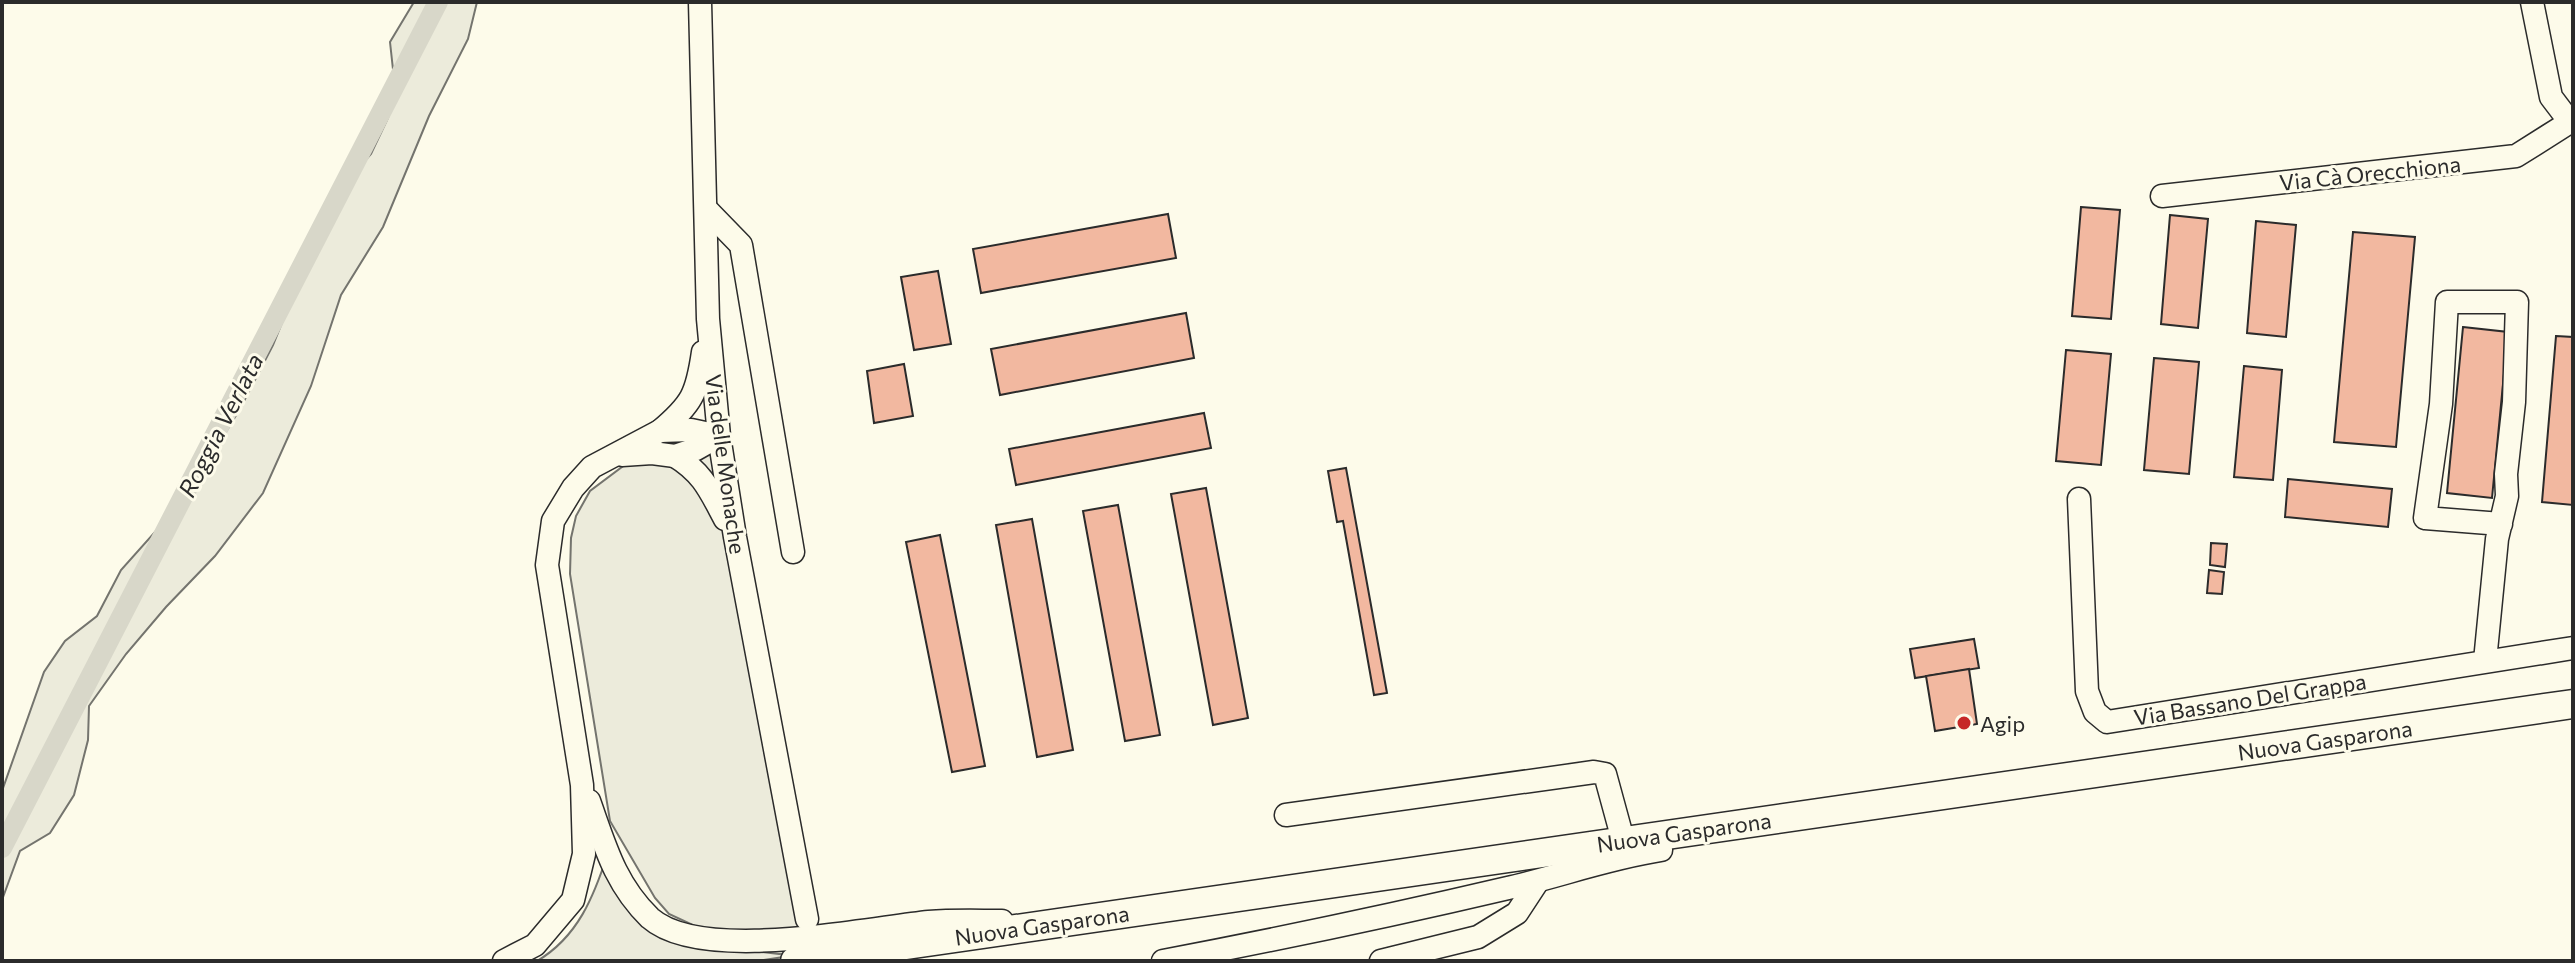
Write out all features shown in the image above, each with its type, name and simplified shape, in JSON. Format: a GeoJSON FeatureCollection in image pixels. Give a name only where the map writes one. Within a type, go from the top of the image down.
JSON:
{"type":"FeatureCollection","features":[{"type":"Feature","properties":{"kind":"main road","name":"Nuova Gasparona"},"geometry":{"type":"LineString","coordinates":[[795,961],[2573,704]]}},
{"type":"Feature","properties":{"kind":"street","name":"Via delle Monache"},"geometry":{"type":"LineString","coordinates":[[700,2],[708,319],[719,436],[807,919]]}},
{"type":"Feature","properties":{"kind":"street","name":"Via Cà Orecchiona"},"geometry":{"type":"LineString","coordinates":[[2162,196],[2516,156],[2571,122],[2551,97],[2532,2]]}},
{"type":"Feature","properties":{"kind":"street"},"geometry":{"type":"LineString","coordinates":[[706,209],[741,245],[793,552]]}},
{"type":"Feature","properties":{"kind":"street"},"geometry":{"type":"LineString","coordinates":[[2485,661],[2507,496],[2517,302],[2447,302],[2441,404],[2425,518],[2501,524]]}},
{"type":"Feature","properties":{"kind":"street"},"geometry":{"type":"LineString","coordinates":[[504,961],[535,945],[573,900],[584,854],[582,785],[547,565],[553,521],[573,488],[592,467],[660,431],[684,410],[698,384],[708,319]]}},
{"type":"Feature","properties":{"kind":"street"},"geometry":{"type":"LineString","coordinates":[[660,431],[691,430],[719,436]]}},
{"type":"Feature","properties":{"kind":"street"},"geometry":{"type":"LineString","coordinates":[[675,456],[719,436]]}},
{"type":"Feature","properties":{"kind":"street"},"geometry":{"type":"LineString","coordinates":[[613,456],[652,453],[675,456],[691,466],[703,478],[735,537]]}},
{"type":"Feature","properties":{"kind":"street","name":"Via Bassano Del Grappa"},"geometry":{"type":"LineString","coordinates":[[2079,499],[2087,691],[2095,712],[2107,722],[2573,648],[2573,658]]}},
{"type":"Feature","properties":{"kind":"street"},"geometry":{"type":"LineString","coordinates":[[1286,815],[1594,772],[1605,774],[1623,840]]}},
{"type":"Feature","properties":{"kind":"street"},"geometry":{"type":"LineString","coordinates":[[582,785],[620,883],[652,921],[691,940],[740,944],[932,922],[1079,920]]}},
{"type":"Feature","properties":{"kind":"street"},"geometry":{"type":"LineString","coordinates":[[1163,961],[1320,932],[1538,881],[1620,856],[1759,835],[1845,809]]}},
{"type":"Feature","properties":{"kind":"street"},"geometry":{"type":"LineString","coordinates":[[1381,961],[1478,937],[1517,913],[1538,881]]}},
{"type":"Feature","properties":{"kind":"shaded area"},"geometry":{"type":"Polygon","coordinates":[[[414,2],[477,2],[468,39],[429,116],[383,227],[341,295],[311,386],[263,493],[215,556],[126,654],[89,706],[88,740],[74,795],[50,833],[20,851],[2,900],[2,791],[44,672],[65,641],[97,616],[121,570],[188,495],[241,407],[273,345],[286,313],[291,285],[315,249],[345,183],[371,154],[387,120],[396,97],[390,42],[414,2]]]}},
{"type":"Feature","properties":{"kind":"shaded area"},"geometry":{"type":"Polygon","coordinates":[[[712,447],[815,934],[734,932],[697,927],[669,914],[655,898],[610,821],[570,574],[571,538],[576,516],[590,491],[626,464],[712,447]]]}},
{"type":"Feature","properties":{"kind":"shaded area"},"geometry":{"type":"Polygon","coordinates":[[[608,853],[640,908],[691,944],[779,954],[816,952],[758,961],[537,961],[574,928],[597,885],[608,853]]]}},
{"type":"Feature","properties":{"kind":"building"},"geometry":{"type":"Polygon","coordinates":[[[2081,207],[2120,210],[2111,319],[2072,316],[2081,207]]]}},
{"type":"Feature","properties":{"kind":"building"},"geometry":{"type":"Polygon","coordinates":[[[1168,214],[1176,258],[981,293],[973,249],[1168,214]]]}},
{"type":"Feature","properties":{"kind":"building"},"geometry":{"type":"Polygon","coordinates":[[[2170,215],[2208,219],[2198,328],[2161,324],[2170,215]]]}},
{"type":"Feature","properties":{"kind":"building"},"geometry":{"type":"Polygon","coordinates":[[[2256,221],[2296,225],[2286,337],[2247,333],[2256,221]]]}},
{"type":"Feature","properties":{"kind":"building"},"geometry":{"type":"Polygon","coordinates":[[[2353,232],[2415,237],[2396,447],[2334,442],[2353,232]]]}},
{"type":"Feature","properties":{"kind":"building"},"geometry":{"type":"Polygon","coordinates":[[[938,271],[951,344],[914,350],[901,277],[938,271]]]}},
{"type":"Feature","properties":{"kind":"building"},"geometry":{"type":"Polygon","coordinates":[[[1186,313],[1194,358],[1000,395],[991,349],[1186,313]]]}},
{"type":"Feature","properties":{"kind":"building"},"geometry":{"type":"Polygon","coordinates":[[[2463,327],[2508,332],[2492,498],[2447,493],[2463,327]]]}},
{"type":"Feature","properties":{"kind":"building"},"geometry":{"type":"Polygon","coordinates":[[[2556,336],[2573,337],[2573,505],[2542,502],[2556,336]]]}},
{"type":"Feature","properties":{"kind":"building"},"geometry":{"type":"Polygon","coordinates":[[[2066,350],[2111,354],[2101,465],[2056,461],[2066,350]]]}},
{"type":"Feature","properties":{"kind":"building"},"geometry":{"type":"Polygon","coordinates":[[[2154,358],[2199,362],[2189,474],[2144,470],[2154,358]]]}},
{"type":"Feature","properties":{"kind":"building"},"geometry":{"type":"Polygon","coordinates":[[[904,364],[913,416],[874,423],[867,371],[904,364]]]}},
{"type":"Feature","properties":{"kind":"building"},"geometry":{"type":"Polygon","coordinates":[[[2244,366],[2282,370],[2273,480],[2234,477],[2244,366]]]}},
{"type":"Feature","properties":{"kind":"building"},"geometry":{"type":"Polygon","coordinates":[[[1204,413],[1211,448],[1016,485],[1009,449],[1204,413]]]}},
{"type":"Feature","properties":{"kind":"building"},"geometry":{"type":"Polygon","coordinates":[[[1346,468],[1387,693],[1374,695],[1343,521],[1337,522],[1328,471],[1346,468]]]}},
{"type":"Feature","properties":{"kind":"building"},"geometry":{"type":"Polygon","coordinates":[[[2288,479],[2392,489],[2388,527],[2285,517],[2288,479]]]}},
{"type":"Feature","properties":{"kind":"building"},"geometry":{"type":"Polygon","coordinates":[[[1206,488],[1248,718],[1213,725],[1171,494],[1206,488]]]}},
{"type":"Feature","properties":{"kind":"building"},"geometry":{"type":"Polygon","coordinates":[[[1118,505],[1160,735],[1125,741],[1083,511],[1118,505]]]}},
{"type":"Feature","properties":{"kind":"building"},"geometry":{"type":"Polygon","coordinates":[[[1032,519],[1073,750],[1037,757],[996,525],[1032,519]]]}},
{"type":"Feature","properties":{"kind":"building"},"geometry":{"type":"Polygon","coordinates":[[[940,535],[985,766],[952,772],[906,542],[940,535]]]}},
{"type":"Feature","properties":{"kind":"building"},"geometry":{"type":"Polygon","coordinates":[[[2211,543],[2227,544],[2225,567],[2210,565],[2211,543]]]}},
{"type":"Feature","properties":{"kind":"building"},"geometry":{"type":"Polygon","coordinates":[[[2209,570],[2224,572],[2222,594],[2207,593],[2209,570]]]}},
{"type":"Feature","properties":{"kind":"building"},"geometry":{"type":"Polygon","coordinates":[[[1974,639],[1979,668],[1915,678],[1910,649],[1974,639]]]}},
{"type":"Feature","properties":{"kind":"building"},"geometry":{"type":"Polygon","coordinates":[[[1969,669],[1977,724],[1935,731],[1926,676],[1969,669]]]}},
{"type":"Feature","properties":{"kind":"waterway","name":"Roggia Verlata"},"geometry":{"type":"LineString","coordinates":[[2,848],[438,2]]}},
{"type":"Feature","properties":{"kind":"place","name":"Agip"},"geometry":{"type":"Point","coordinates":[1964,723]}}]}
